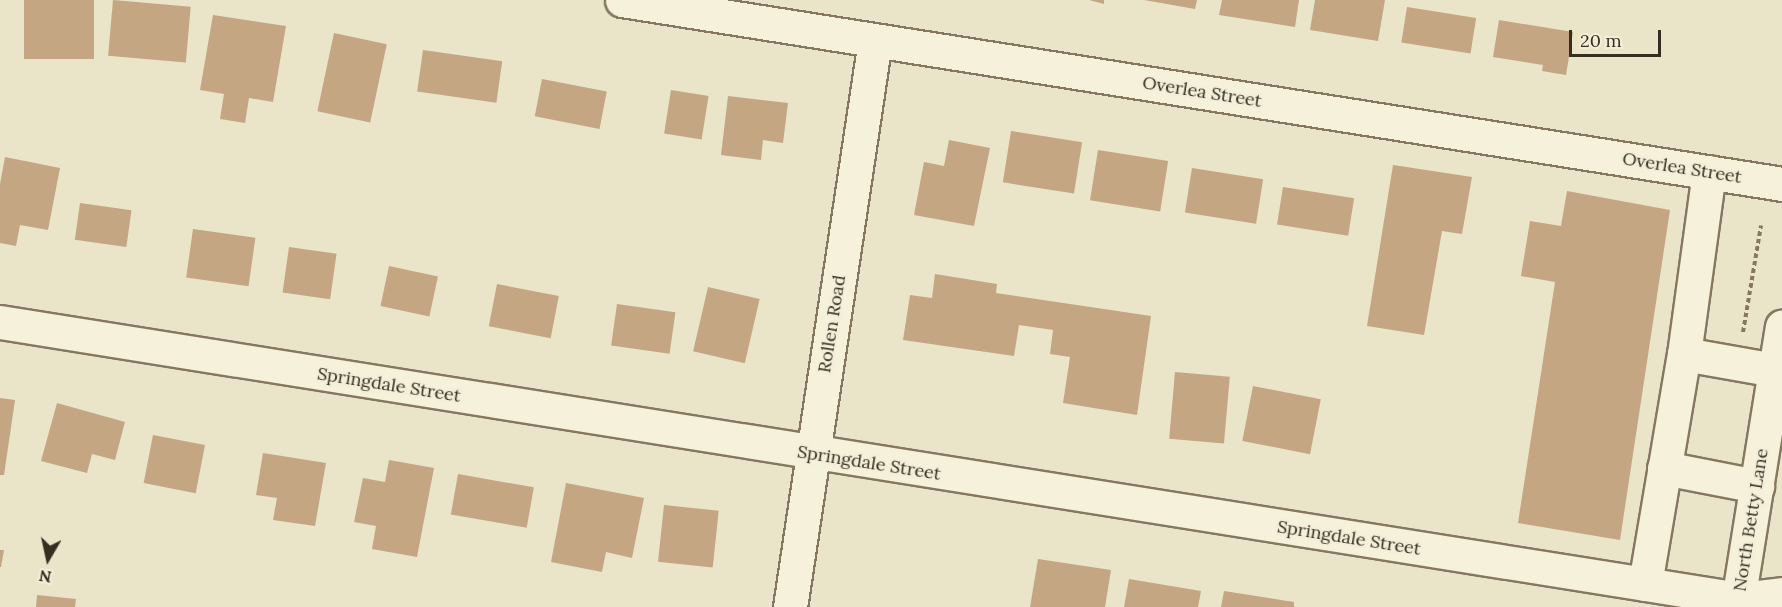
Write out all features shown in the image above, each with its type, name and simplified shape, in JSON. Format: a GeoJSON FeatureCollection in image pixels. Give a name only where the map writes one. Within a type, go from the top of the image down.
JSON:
{"type":"FeatureCollection","features":[{"type":"Feature","properties":{"kind":"street","name":"Overlea Street"},"geometry":{"type":"LineString","coordinates":[[622,0],[1782,184]]}},
{"type":"Feature","properties":{"kind":"street","name":"Rollen Road"},"geometry":{"type":"LineString","coordinates":[[789,607],[875,40]]}},
{"type":"Feature","properties":{"kind":"street"},"geometry":{"type":"LineString","coordinates":[[1645,584],[1684,354],[1709,172]]}},
{"type":"Feature","properties":{"kind":"street","name":"Springdale Street"},"geometry":{"type":"LineString","coordinates":[[0,322],[812,454],[1645,584],[1738,603],[1782,594]]}},
{"type":"Feature","properties":{"kind":"street","name":"North Betty Lane"},"geometry":{"type":"LineString","coordinates":[[1738,603],[1782,327]]}},
{"type":"Feature","properties":{"kind":"street"},"geometry":{"type":"LineString","coordinates":[[1684,354],[1775,369]]}},
{"type":"Feature","properties":{"kind":"street"},"geometry":{"type":"LineString","coordinates":[[1664,468],[1757,486]]}},
{"type":"Feature","properties":{"kind":"path"},"geometry":{"type":"LineString","coordinates":[[1743,336],[1761,226]]}},
{"type":"Feature","properties":{"kind":"building"},"geometry":{"type":"Polygon","coordinates":[[[24,0],[94,0],[94,59],[24,59],[24,0]]]}},
{"type":"Feature","properties":{"kind":"building"},"geometry":{"type":"Polygon","coordinates":[[[113,0],[191,7],[186,63],[108,56],[113,0]]]}},
{"type":"Feature","properties":{"kind":"building"},"geometry":{"type":"Polygon","coordinates":[[[1089,0],[1104,0],[1104,4],[1089,0]]]}},
{"type":"Feature","properties":{"kind":"building"},"geometry":{"type":"Polygon","coordinates":[[[1144,0],[1197,0],[1195,9],[1144,0]]]}},
{"type":"Feature","properties":{"kind":"building"},"geometry":{"type":"Polygon","coordinates":[[[1222,0],[1299,0],[1295,27],[1219,15],[1222,0]]]}},
{"type":"Feature","properties":{"kind":"building"},"geometry":{"type":"Polygon","coordinates":[[[1315,0],[1385,0],[1378,41],[1310,30],[1315,0]]]}},
{"type":"Feature","properties":{"kind":"building"},"geometry":{"type":"Polygon","coordinates":[[[1407,7],[1476,18],[1471,54],[1401,43],[1407,7]]]}},
{"type":"Feature","properties":{"kind":"building"},"geometry":{"type":"Polygon","coordinates":[[[213,15],[286,26],[273,102],[249,98],[245,123],[220,119],[224,94],[200,90],[213,15]]]}},
{"type":"Feature","properties":{"kind":"building"},"geometry":{"type":"Polygon","coordinates":[[[1499,20],[1573,32],[1566,75],[1542,71],[1543,65],[1493,57],[1499,20]]]}},
{"type":"Feature","properties":{"kind":"building"},"geometry":{"type":"Polygon","coordinates":[[[334,33],[387,44],[370,122],[317,111],[334,33]]]}},
{"type":"Feature","properties":{"kind":"building"},"geometry":{"type":"Polygon","coordinates":[[[423,50],[502,61],[496,103],[417,92],[423,50]]]}},
{"type":"Feature","properties":{"kind":"building"},"geometry":{"type":"Polygon","coordinates":[[[542,79],[607,92],[600,129],[535,116],[542,79]]]}},
{"type":"Feature","properties":{"kind":"building"},"geometry":{"type":"Polygon","coordinates":[[[671,90],[709,96],[702,139],[664,133],[671,90]]]}},
{"type":"Feature","properties":{"kind":"building"},"geometry":{"type":"Polygon","coordinates":[[[728,96],[788,103],[783,143],[763,140],[761,160],[721,155],[728,96]]]}},
{"type":"Feature","properties":{"kind":"building"},"geometry":{"type":"Polygon","coordinates":[[[1011,131],[1082,142],[1074,194],[1003,182],[1011,131]]]}},
{"type":"Feature","properties":{"kind":"building"},"geometry":{"type":"Polygon","coordinates":[[[949,140],[990,148],[974,226],[914,215],[924,162],[944,166],[949,140]]]}},
{"type":"Feature","properties":{"kind":"building"},"geometry":{"type":"Polygon","coordinates":[[[1098,150],[1168,161],[1160,211],[1090,200],[1098,150]]]}},
{"type":"Feature","properties":{"kind":"building"},"geometry":{"type":"Polygon","coordinates":[[[5,157],[60,168],[48,230],[20,225],[16,246],[0,243],[0,184],[5,157]]]}},
{"type":"Feature","properties":{"kind":"building"},"geometry":{"type":"Polygon","coordinates":[[[1393,165],[1472,177],[1462,234],[1442,231],[1424,335],[1367,326],[1393,165]]]}},
{"type":"Feature","properties":{"kind":"building"},"geometry":{"type":"Polygon","coordinates":[[[1192,168],[1263,179],[1256,224],[1185,212],[1192,168]]]}},
{"type":"Feature","properties":{"kind":"building"},"geometry":{"type":"Polygon","coordinates":[[[1283,187],[1354,198],[1348,236],[1277,225],[1283,187]]]}},
{"type":"Feature","properties":{"kind":"building"},"geometry":{"type":"Polygon","coordinates":[[[1567,191],[1670,210],[1620,540],[1518,523],[1555,282],[1521,276],[1530,221],[1561,226],[1567,191]]]}},
{"type":"Feature","properties":{"kind":"building"},"geometry":{"type":"Polygon","coordinates":[[[80,203],[131,210],[126,247],[75,240],[80,203]]]}},
{"type":"Feature","properties":{"kind":"building"},"geometry":{"type":"Polygon","coordinates":[[[193,229],[255,238],[249,286],[186,278],[193,229]]]}},
{"type":"Feature","properties":{"kind":"building"},"geometry":{"type":"Polygon","coordinates":[[[289,247],[337,254],[330,299],[283,293],[289,247]]]}},
{"type":"Feature","properties":{"kind":"building"},"geometry":{"type":"Polygon","coordinates":[[[389,266],[438,276],[429,316],[380,306],[389,266]]]}},
{"type":"Feature","properties":{"kind":"building"},"geometry":{"type":"Polygon","coordinates":[[[935,274],[997,284],[996,293],[1151,316],[1137,415],[1063,403],[1070,357],[1050,354],[1053,330],[1019,325],[1014,356],[903,340],[910,295],[932,298],[935,274]]]}},
{"type":"Feature","properties":{"kind":"building"},"geometry":{"type":"Polygon","coordinates":[[[497,284],[559,296],[551,338],[489,326],[497,284]]]}},
{"type":"Feature","properties":{"kind":"building"},"geometry":{"type":"Polygon","coordinates":[[[708,287],[760,299],[745,363],[693,351],[708,287]]]}},
{"type":"Feature","properties":{"kind":"building"},"geometry":{"type":"Polygon","coordinates":[[[617,304],[675,312],[670,354],[611,346],[617,304]]]}},
{"type":"Feature","properties":{"kind":"building"},"geometry":{"type":"Polygon","coordinates":[[[1175,372],[1230,377],[1224,444],[1169,439],[1175,372]]]}},
{"type":"Feature","properties":{"kind":"building"},"geometry":{"type":"Polygon","coordinates":[[[1253,386],[1321,399],[1310,454],[1242,441],[1253,386]]]}},
{"type":"Feature","properties":{"kind":"building"},"geometry":{"type":"Polygon","coordinates":[[[0,398],[15,400],[4,475],[0,475],[0,398]]]}},
{"type":"Feature","properties":{"kind":"building"},"geometry":{"type":"Polygon","coordinates":[[[57,403],[125,422],[115,460],[92,454],[87,473],[41,461],[57,403]]]}},
{"type":"Feature","properties":{"kind":"building"},"geometry":{"type":"Polygon","coordinates":[[[153,435],[205,445],[196,493],[144,483],[153,435]]]}},
{"type":"Feature","properties":{"kind":"building"},"geometry":{"type":"Polygon","coordinates":[[[263,453],[326,463],[315,526],[273,520],[277,498],[256,495],[263,453]]]}},
{"type":"Feature","properties":{"kind":"building"},"geometry":{"type":"Polygon","coordinates":[[[389,460],[434,468],[417,557],[372,549],[376,526],[354,522],[363,478],[385,482],[389,460]]]}},
{"type":"Feature","properties":{"kind":"building"},"geometry":{"type":"Polygon","coordinates":[[[458,474],[534,487],[527,528],[451,514],[458,474]]]}},
{"type":"Feature","properties":{"kind":"building"},"geometry":{"type":"Polygon","coordinates":[[[566,483],[644,498],[632,558],[606,552],[602,572],[551,562],[566,483]]]}},
{"type":"Feature","properties":{"kind":"building"},"geometry":{"type":"Polygon","coordinates":[[[664,505],[719,511],[713,567],[658,562],[664,505]]]}},
{"type":"Feature","properties":{"kind":"building"},"geometry":{"type":"Polygon","coordinates":[[[0,550],[4,550],[1,567],[0,567],[0,550]]]}},
{"type":"Feature","properties":{"kind":"building"},"geometry":{"type":"Polygon","coordinates":[[[1038,559],[1111,570],[1105,607],[1030,607],[1038,559]]]}},
{"type":"Feature","properties":{"kind":"building"},"geometry":{"type":"Polygon","coordinates":[[[1129,579],[1201,591],[1198,607],[1124,607],[1129,579]]]}},
{"type":"Feature","properties":{"kind":"building"},"geometry":{"type":"Polygon","coordinates":[[[1224,591],[1294,602],[1294,607],[1221,607],[1224,591]]]}},
{"type":"Feature","properties":{"kind":"building"},"geometry":{"type":"Polygon","coordinates":[[[37,595],[76,599],[75,607],[36,607],[37,595]]]}}]}
